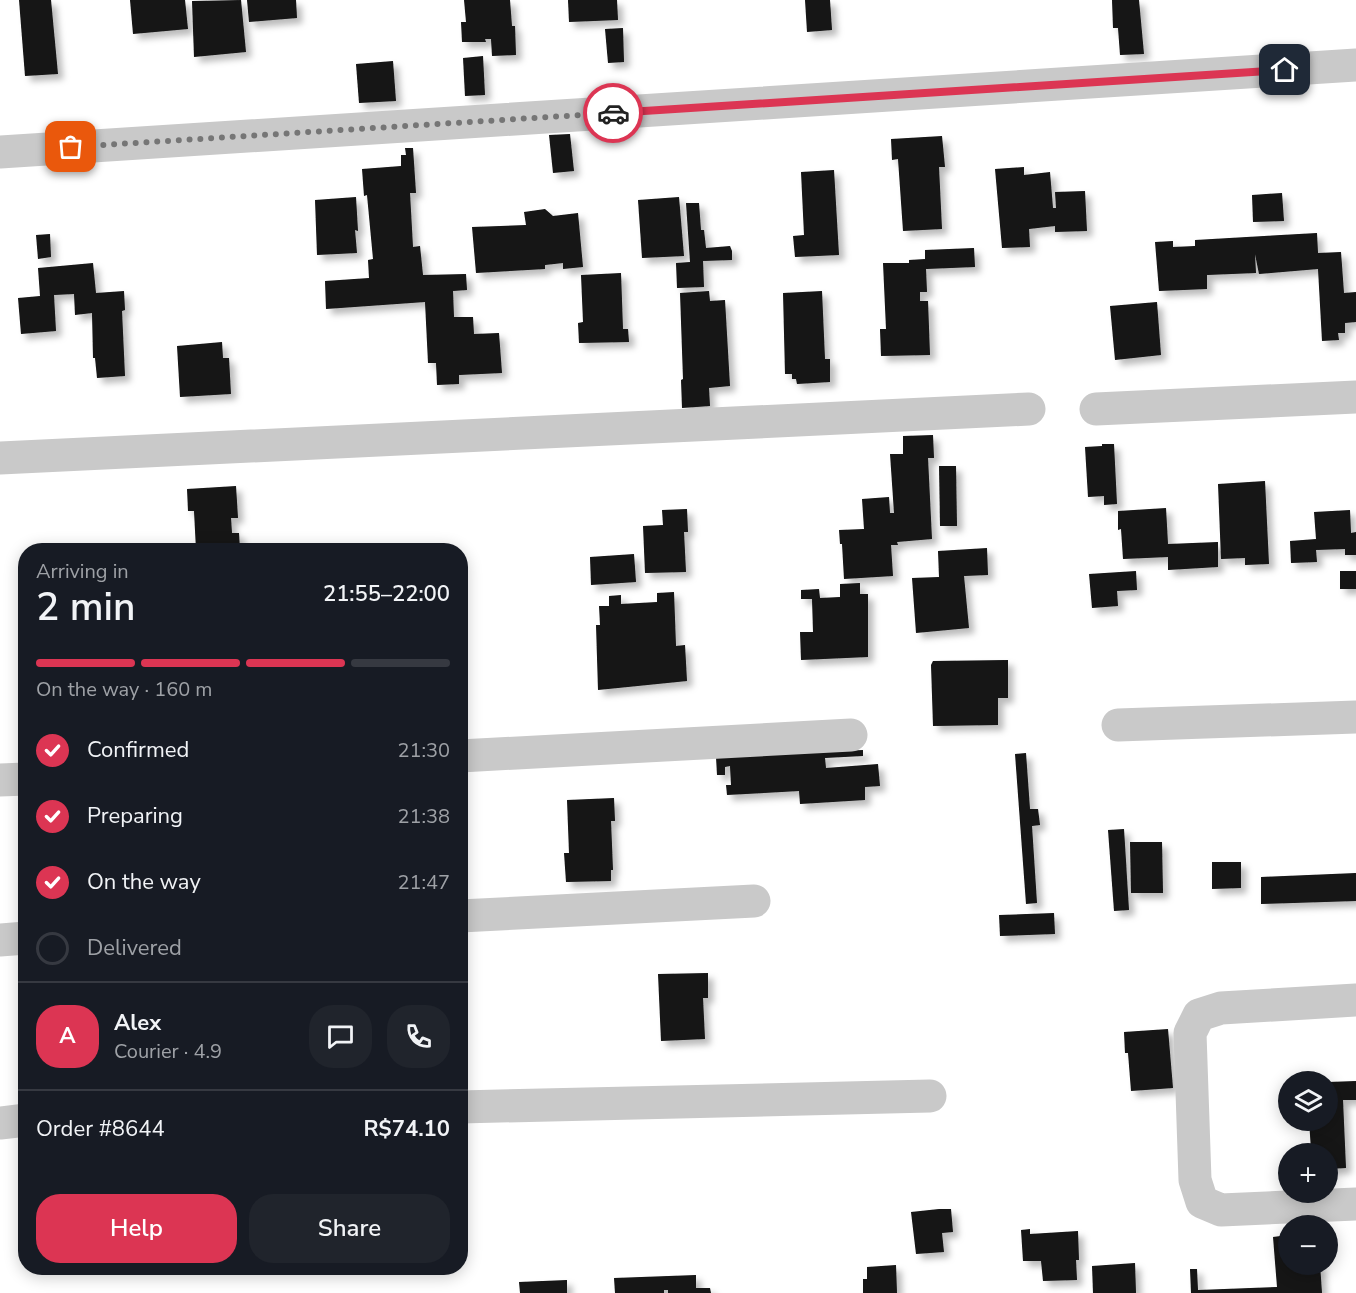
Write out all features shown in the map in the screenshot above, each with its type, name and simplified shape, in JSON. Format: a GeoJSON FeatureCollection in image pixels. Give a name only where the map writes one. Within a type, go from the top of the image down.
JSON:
{"type":"FeatureCollection","features":[{"type":"Feature","properties":{"kind":"street"},"geometry":{"type":"LineString","coordinates":[[0,152],[1356,65]]}},
{"type":"Feature","properties":{"kind":"street"},"geometry":{"type":"LineString","coordinates":[[1096,409],[1356,397]]}},
{"type":"Feature","properties":{"kind":"street"},"geometry":{"type":"LineString","coordinates":[[0,459],[1029,410]]}},
{"type":"Feature","properties":{"kind":"street"},"geometry":{"type":"LineString","coordinates":[[1119,725],[1356,717]]}},
{"type":"Feature","properties":{"kind":"street"},"geometry":{"type":"LineString","coordinates":[[468,756],[851,735]]}},
{"type":"Feature","properties":{"kind":"street"},"geometry":{"type":"LineString","coordinates":[[0,780],[18,779]]}},
{"type":"Feature","properties":{"kind":"street"},"geometry":{"type":"LineString","coordinates":[[468,916],[754,901]]}},
{"type":"Feature","properties":{"kind":"street"},"geometry":{"type":"LineString","coordinates":[[0,939],[18,938]]}},
{"type":"Feature","properties":{"kind":"street"},"geometry":{"type":"LineString","coordinates":[[1356,1000],[1221,1008],[1199,1015],[1190,1033],[1195,1180],[1202,1202],[1221,1210],[1356,1204]]}},
{"type":"Feature","properties":{"kind":"street"},"geometry":{"type":"LineString","coordinates":[[468,1107],[930,1096]]}},
{"type":"Feature","properties":{"kind":"street"},"geometry":{"type":"LineString","coordinates":[[0,1123],[18,1121]]}},
{"type":"Feature","properties":{"kind":"building"},"geometry":{"type":"Polygon","coordinates":[[[19,0],[51,0],[58,74],[25,76],[19,0]]]}},
{"type":"Feature","properties":{"kind":"building"},"geometry":{"type":"Polygon","coordinates":[[[130,0],[185,0],[188,29],[133,34],[130,0]]]}},
{"type":"Feature","properties":{"kind":"building"},"geometry":{"type":"Polygon","coordinates":[[[241,0],[246,52],[194,57],[192,1],[241,0]]]}},
{"type":"Feature","properties":{"kind":"building"},"geometry":{"type":"Polygon","coordinates":[[[247,0],[296,0],[297,18],[249,22],[247,0]]]}},
{"type":"Feature","properties":{"kind":"building"},"geometry":{"type":"Polygon","coordinates":[[[464,0],[510,0],[512,26],[515,26],[516,55],[492,56],[491,39],[485,39],[486,42],[462,42],[461,22],[466,22],[464,0]]]}},
{"type":"Feature","properties":{"kind":"building"},"geometry":{"type":"Polygon","coordinates":[[[568,0],[617,0],[618,20],[569,22],[568,0]]]}},
{"type":"Feature","properties":{"kind":"building"},"geometry":{"type":"Polygon","coordinates":[[[805,0],[830,0],[832,30],[807,32],[805,0]]]}},
{"type":"Feature","properties":{"kind":"building"},"geometry":{"type":"Polygon","coordinates":[[[1112,0],[1139,0],[1144,54],[1120,55],[1118,28],[1113,28],[1112,0]]]}},
{"type":"Feature","properties":{"kind":"building"},"geometry":{"type":"Polygon","coordinates":[[[623,28],[624,62],[608,63],[605,29],[623,28]]]}},
{"type":"Feature","properties":{"kind":"building"},"geometry":{"type":"Polygon","coordinates":[[[483,56],[485,95],[465,96],[463,58],[483,56]]]}},
{"type":"Feature","properties":{"kind":"building"},"geometry":{"type":"Polygon","coordinates":[[[393,61],[396,101],[359,103],[356,64],[393,61]]]}},
{"type":"Feature","properties":{"kind":"building"},"geometry":{"type":"Polygon","coordinates":[[[570,134],[574,171],[553,173],[549,135],[570,134]]]}},
{"type":"Feature","properties":{"kind":"building"},"geometry":{"type":"Polygon","coordinates":[[[942,136],[945,167],[939,167],[942,229],[903,231],[898,159],[892,160],[891,139],[942,136]]]}},
{"type":"Feature","properties":{"kind":"building"},"geometry":{"type":"Polygon","coordinates":[[[405,148],[413,148],[416,193],[410,193],[413,247],[420,246],[423,275],[466,274],[467,290],[453,291],[454,317],[473,317],[474,334],[499,333],[502,373],[459,375],[459,384],[437,385],[436,363],[428,363],[425,302],[326,309],[325,281],[369,278],[368,260],[373,259],[367,195],[364,196],[362,169],[401,166],[401,155],[406,155],[405,148]]]}},
{"type":"Feature","properties":{"kind":"building"},"geometry":{"type":"Polygon","coordinates":[[[1024,167],[1024,175],[1050,172],[1053,208],[1056,208],[1055,192],[1085,191],[1087,231],[1055,232],[1055,226],[1029,229],[1030,247],[1002,248],[995,169],[1024,167]]]}},
{"type":"Feature","properties":{"kind":"building"},"geometry":{"type":"Polygon","coordinates":[[[834,170],[839,255],[795,257],[793,236],[804,235],[801,172],[834,170]]]}},
{"type":"Feature","properties":{"kind":"building"},"geometry":{"type":"Polygon","coordinates":[[[1282,193],[1284,221],[1253,222],[1252,195],[1282,193]]]}},
{"type":"Feature","properties":{"kind":"building"},"geometry":{"type":"Polygon","coordinates":[[[356,197],[357,253],[317,255],[315,200],[356,197]]]}},
{"type":"Feature","properties":{"kind":"building"},"geometry":{"type":"Polygon","coordinates":[[[679,197],[684,256],[642,258],[638,200],[679,197]]]}},
{"type":"Feature","properties":{"kind":"building"},"geometry":{"type":"Polygon","coordinates":[[[686,203],[699,203],[701,230],[704,230],[706,248],[730,246],[732,251],[732,260],[703,261],[704,287],[677,288],[676,263],[690,262],[686,203]]]}},
{"type":"Feature","properties":{"kind":"building"},"geometry":{"type":"Polygon","coordinates":[[[545,209],[553,216],[578,213],[583,267],[563,269],[563,263],[545,265],[545,269],[476,273],[472,227],[526,225],[524,212],[545,209]]]}},
{"type":"Feature","properties":{"kind":"building"},"geometry":{"type":"Polygon","coordinates":[[[1317,233],[1318,253],[1341,252],[1344,293],[1356,292],[1356,322],[1345,323],[1345,333],[1338,333],[1339,340],[1322,341],[1318,269],[1259,274],[1255,254],[1256,273],[1207,275],[1207,289],[1159,291],[1155,242],[1173,241],[1173,247],[1195,246],[1195,240],[1317,233]]]}},
{"type":"Feature","properties":{"kind":"building"},"geometry":{"type":"Polygon","coordinates":[[[50,234],[51,257],[38,259],[36,235],[50,234]]]}},
{"type":"Feature","properties":{"kind":"building"},"geometry":{"type":"Polygon","coordinates":[[[974,248],[975,267],[926,269],[927,292],[920,292],[920,301],[928,301],[930,355],[881,356],[880,329],[886,329],[883,263],[909,263],[909,260],[925,259],[925,250],[974,248]]]}},
{"type":"Feature","properties":{"kind":"building"},"geometry":{"type":"Polygon","coordinates":[[[93,263],[96,293],[124,291],[125,310],[122,311],[125,376],[97,378],[95,358],[93,358],[92,313],[75,315],[74,294],[54,295],[56,331],[21,334],[18,298],[40,296],[38,268],[93,263]]]}},
{"type":"Feature","properties":{"kind":"building"},"geometry":{"type":"Polygon","coordinates":[[[621,273],[623,329],[628,329],[629,342],[579,343],[578,323],[583,322],[581,275],[621,273]]]}},
{"type":"Feature","properties":{"kind":"building"},"geometry":{"type":"Polygon","coordinates":[[[709,291],[710,301],[725,300],[730,386],[709,388],[710,406],[682,408],[680,293],[709,291]]]}},
{"type":"Feature","properties":{"kind":"building"},"geometry":{"type":"Polygon","coordinates":[[[822,291],[825,359],[830,359],[830,382],[797,384],[796,379],[792,379],[792,374],[785,374],[783,293],[822,291]]]}},
{"type":"Feature","properties":{"kind":"building"},"geometry":{"type":"Polygon","coordinates":[[[1157,302],[1161,355],[1115,360],[1110,306],[1157,302]]]}},
{"type":"Feature","properties":{"kind":"building"},"geometry":{"type":"Polygon","coordinates":[[[222,342],[223,358],[229,358],[231,394],[180,397],[177,346],[222,342]]]}},
{"type":"Feature","properties":{"kind":"building"},"geometry":{"type":"Polygon","coordinates":[[[933,435],[934,458],[928,458],[932,539],[897,542],[898,545],[891,545],[893,576],[844,579],[839,530],[864,529],[862,499],[889,497],[890,513],[894,513],[890,454],[903,454],[903,436],[933,435]]]}},
{"type":"Feature","properties":{"kind":"building"},"geometry":{"type":"Polygon","coordinates":[[[1102,444],[1114,444],[1117,504],[1104,505],[1104,496],[1088,497],[1085,447],[1102,446],[1102,444]]]}},
{"type":"Feature","properties":{"kind":"building"},"geometry":{"type":"Polygon","coordinates":[[[939,466],[956,466],[957,526],[940,526],[939,466]]]}},
{"type":"Feature","properties":{"kind":"building"},"geometry":{"type":"Polygon","coordinates":[[[1265,481],[1269,564],[1245,565],[1245,558],[1221,559],[1218,484],[1265,481]]]}},
{"type":"Feature","properties":{"kind":"building"},"geometry":{"type":"Polygon","coordinates":[[[236,486],[238,518],[231,518],[232,533],[239,533],[240,543],[196,543],[194,511],[188,511],[187,489],[236,486]]]}},
{"type":"Feature","properties":{"kind":"building"},"geometry":{"type":"Polygon","coordinates":[[[1166,508],[1168,544],[1218,542],[1218,567],[1168,570],[1168,557],[1123,559],[1121,529],[1118,530],[1118,511],[1166,508]]]}},
{"type":"Feature","properties":{"kind":"building"},"geometry":{"type":"Polygon","coordinates":[[[687,509],[688,532],[684,532],[686,572],[645,573],[643,526],[663,525],[662,510],[687,509]]]}},
{"type":"Feature","properties":{"kind":"building"},"geometry":{"type":"Polygon","coordinates":[[[1350,510],[1351,533],[1356,532],[1356,555],[1345,555],[1345,549],[1316,550],[1317,562],[1291,563],[1290,541],[1316,539],[1314,512],[1350,510]]]}},
{"type":"Feature","properties":{"kind":"building"},"geometry":{"type":"Polygon","coordinates":[[[987,548],[988,575],[964,576],[969,628],[916,633],[912,578],[939,577],[938,551],[987,548]]]}},
{"type":"Feature","properties":{"kind":"building"},"geometry":{"type":"Polygon","coordinates":[[[634,554],[636,582],[591,585],[590,557],[634,554]]]}},
{"type":"Feature","properties":{"kind":"building"},"geometry":{"type":"Polygon","coordinates":[[[1136,571],[1137,590],[1117,591],[1118,606],[1092,608],[1089,574],[1136,571]]]}},
{"type":"Feature","properties":{"kind":"building"},"geometry":{"type":"Polygon","coordinates":[[[1340,571],[1356,571],[1356,589],[1340,589],[1340,571]]]}},
{"type":"Feature","properties":{"kind":"building"},"geometry":{"type":"Polygon","coordinates":[[[860,583],[860,594],[868,594],[868,657],[801,660],[800,632],[813,632],[812,599],[801,599],[801,590],[819,589],[820,598],[840,597],[840,584],[860,583]]]}},
{"type":"Feature","properties":{"kind":"building"},"geometry":{"type":"Polygon","coordinates":[[[674,592],[676,646],[685,645],[687,681],[598,690],[596,625],[600,625],[599,606],[609,606],[609,596],[621,595],[621,604],[657,602],[657,593],[674,592]]]}},
{"type":"Feature","properties":{"kind":"building"},"geometry":{"type":"Polygon","coordinates":[[[1008,660],[1008,698],[998,698],[998,725],[933,726],[931,665],[933,661],[1008,660]]]}},
{"type":"Feature","properties":{"kind":"building"},"geometry":{"type":"Polygon","coordinates":[[[863,750],[863,756],[825,758],[826,768],[878,764],[880,786],[865,787],[865,800],[800,804],[799,791],[727,795],[726,785],[731,785],[730,766],[725,767],[725,775],[717,775],[716,757],[863,750]]]}},
{"type":"Feature","properties":{"kind":"building"},"geometry":{"type":"Polygon","coordinates":[[[1026,753],[1030,809],[1038,809],[1040,825],[1032,826],[1037,903],[1026,904],[1015,754],[1026,753]]]}},
{"type":"Feature","properties":{"kind":"building"},"geometry":{"type":"Polygon","coordinates":[[[614,798],[615,821],[611,821],[613,870],[611,870],[611,881],[566,882],[564,853],[569,853],[567,800],[614,798]]]}},
{"type":"Feature","properties":{"kind":"building"},"geometry":{"type":"Polygon","coordinates":[[[1124,829],[1129,910],[1114,911],[1108,830],[1124,829]]]}},
{"type":"Feature","properties":{"kind":"building"},"geometry":{"type":"Polygon","coordinates":[[[1130,842],[1162,842],[1163,893],[1131,893],[1130,842]]]}},
{"type":"Feature","properties":{"kind":"building"},"geometry":{"type":"Polygon","coordinates":[[[1212,862],[1241,862],[1241,888],[1212,889],[1212,862]]]}},
{"type":"Feature","properties":{"kind":"building"},"geometry":{"type":"Polygon","coordinates":[[[1356,873],[1356,901],[1261,904],[1261,877],[1356,873]]]}},
{"type":"Feature","properties":{"kind":"building"},"geometry":{"type":"Polygon","coordinates":[[[1054,913],[1055,934],[1000,936],[999,915],[1054,913]]]}},
{"type":"Feature","properties":{"kind":"building"},"geometry":{"type":"Polygon","coordinates":[[[708,973],[708,998],[703,998],[705,1039],[661,1041],[658,974],[708,973]]]}},
{"type":"Feature","properties":{"kind":"building"},"geometry":{"type":"Polygon","coordinates":[[[1168,1029],[1173,1088],[1131,1091],[1124,1032],[1168,1029]]]}},
{"type":"Feature","properties":{"kind":"building"},"geometry":{"type":"Polygon","coordinates":[[[1356,1081],[1356,1100],[1343,1100],[1346,1168],[1338,1168],[1338,1143],[1311,1143],[1310,1131],[1338,1131],[1338,1082],[1356,1081]]]}},
{"type":"Feature","properties":{"kind":"building"},"geometry":{"type":"Polygon","coordinates":[[[951,1209],[953,1232],[942,1233],[944,1252],[916,1254],[911,1212],[951,1209]]]}},
{"type":"Feature","properties":{"kind":"building"},"geometry":{"type":"Polygon","coordinates":[[[1030,1229],[1030,1234],[1078,1231],[1077,1280],[1043,1281],[1041,1261],[1023,1261],[1021,1230],[1030,1229]]]}},
{"type":"Feature","properties":{"kind":"building"},"geometry":{"type":"Polygon","coordinates":[[[1278,1236],[1278,1275],[1321,1275],[1322,1293],[1191,1293],[1190,1269],[1197,1269],[1198,1290],[1277,1287],[1273,1237],[1278,1236]]]}},
{"type":"Feature","properties":{"kind":"building"},"geometry":{"type":"Polygon","coordinates":[[[1135,1263],[1136,1293],[1093,1293],[1092,1266],[1135,1263]]]}},
{"type":"Feature","properties":{"kind":"building"},"geometry":{"type":"Polygon","coordinates":[[[896,1265],[897,1293],[863,1293],[863,1279],[867,1279],[867,1267],[896,1265]]]}},
{"type":"Feature","properties":{"kind":"building"},"geometry":{"type":"Polygon","coordinates":[[[696,1275],[696,1288],[710,1288],[711,1293],[668,1293],[668,1290],[664,1290],[664,1293],[615,1293],[614,1278],[696,1275]]]}},
{"type":"Feature","properties":{"kind":"building"},"geometry":{"type":"Polygon","coordinates":[[[567,1280],[567,1293],[520,1293],[519,1282],[567,1280]]]}},
{"type":"Feature","properties":{"kind":"way so far"},"geometry":{"type":"LineString","coordinates":[[71,147],[613,113]]}},
{"type":"Feature","properties":{"kind":"route"},"geometry":{"type":"LineString","coordinates":[[613,113],[1285,70]]}}]}
